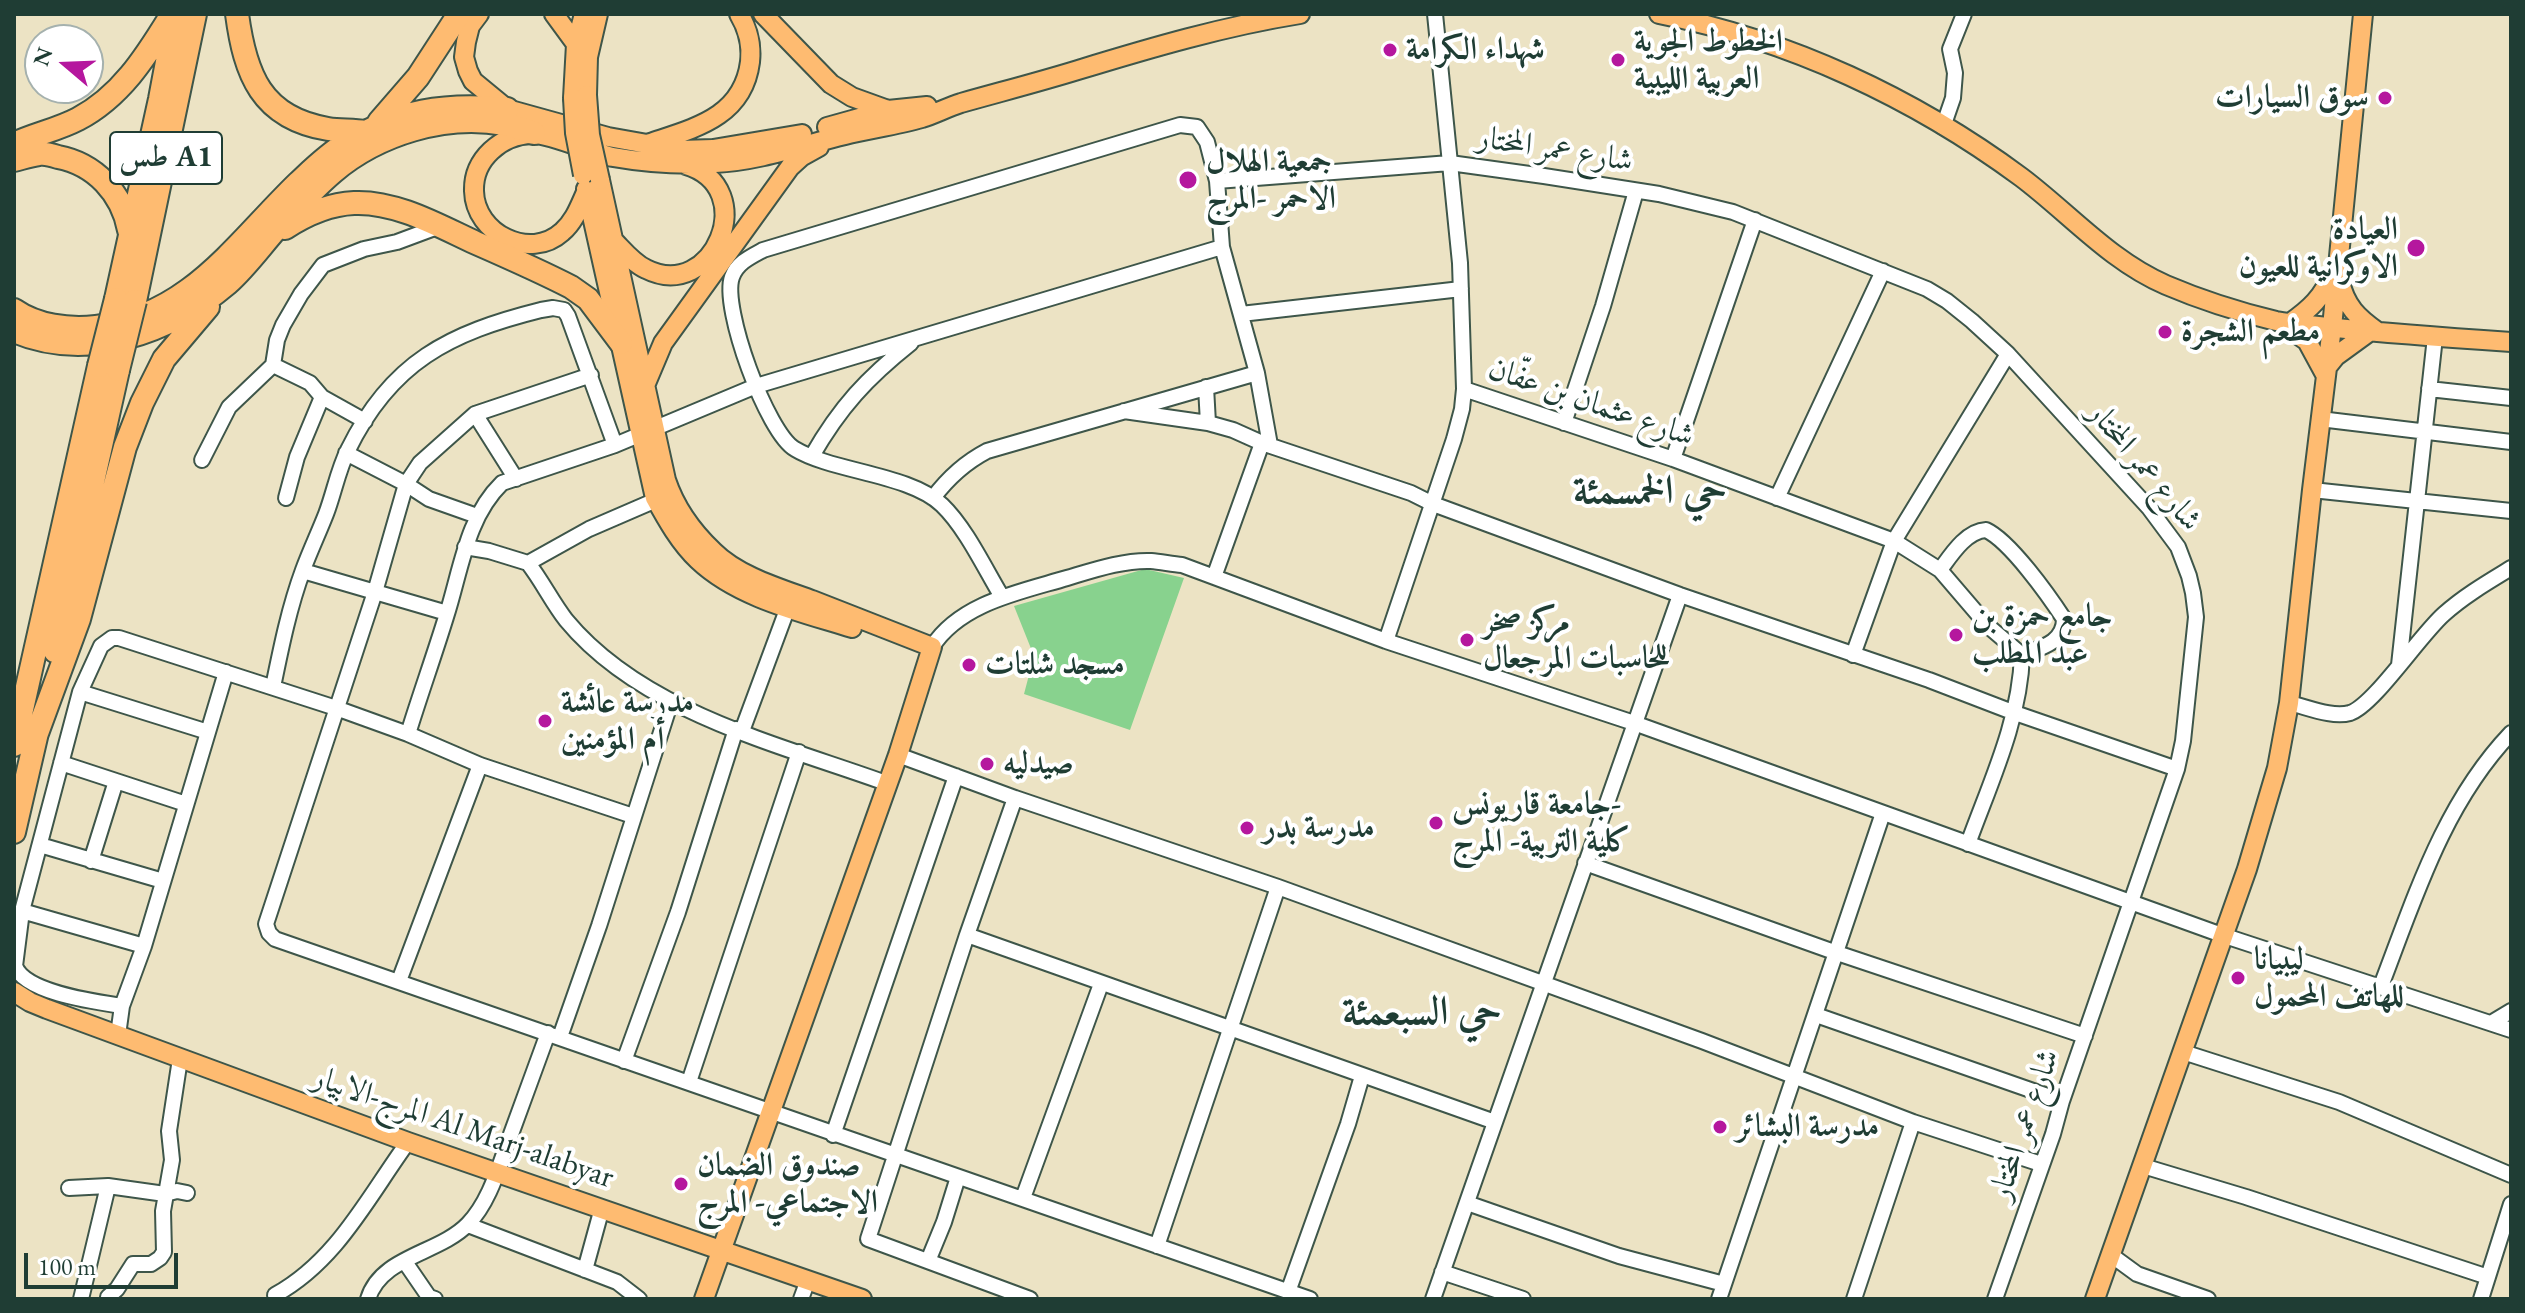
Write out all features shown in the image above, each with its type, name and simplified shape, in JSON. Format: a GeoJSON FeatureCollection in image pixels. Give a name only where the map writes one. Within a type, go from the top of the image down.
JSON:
{"type":"FeatureCollection","features":[{"type":"Feature","properties":{"kind":"highway"},"geometry":{"type":"LineString","coordinates":[[14,144],[80,118],[107,100],[133,74],[173,14]]}},
{"type":"Feature","properties":{"kind":"highway","name":"طس A1"},"geometry":{"type":"LineString","coordinates":[[126,300],[130,237],[173,14]]}},
{"type":"Feature","properties":{"kind":"highway","name":"طس A1"},"geometry":{"type":"LineString","coordinates":[[126,300],[195,14]]}},
{"type":"Feature","properties":{"kind":"highway"},"geometry":{"type":"LineString","coordinates":[[237,14],[247,66],[257,85],[275,107],[309,125],[369,130],[418,77],[459,14]]}},
{"type":"Feature","properties":{"kind":"highway"},"geometry":{"type":"LineString","coordinates":[[14,310],[53,326],[82,328],[141,318],[171,303],[201,282],[316,166],[341,146],[369,130],[400,116],[429,109],[475,106],[507,109]]}},
{"type":"Feature","properties":{"kind":"highway"},"geometry":{"type":"LineString","coordinates":[[36,736],[79,619],[125,447],[164,359],[267,239],[334,171],[372,145],[423,127],[465,123],[504,124],[534,133]]}},
{"type":"Feature","properties":{"kind":"highway"},"geometry":{"type":"LineString","coordinates":[[14,160],[41,153],[69,159],[95,171],[114,192],[126,212],[130,237]]}},
{"type":"Feature","properties":{"kind":"highway"},"geometry":{"type":"LineString","coordinates":[[267,239],[315,212],[337,205],[358,203],[402,211],[571,287],[588,299],[621,343]]}},
{"type":"Feature","properties":{"kind":"highway"},"geometry":{"type":"LineString","coordinates":[[14,331],[35,340],[62,345],[121,340],[151,330],[180,315],[229,282]]}},
{"type":"Feature","properties":{"kind":"highway"},"geometry":{"type":"LineString","coordinates":[[14,745],[126,300]]}},
{"type":"Feature","properties":{"kind":"highway"},"geometry":{"type":"LineString","coordinates":[[14,832],[109,368]]}},
{"type":"Feature","properties":{"kind":"main road"},"geometry":{"type":"LineString","coordinates":[[479,14],[470,26],[466,42],[464,57],[468,71],[473,81],[507,109],[644,145],[681,150],[713,149],[794,136],[888,110],[958,104]]}},
{"type":"Feature","properties":{"kind":"main road"},"geometry":{"type":"LineString","coordinates":[[554,14],[576,44],[580,96],[590,135],[590,182],[621,343],[647,431],[667,521],[684,544],[715,574],[739,587],[788,607],[932,651]]}},
{"type":"Feature","properties":{"kind":"main road"},"geometry":{"type":"LineString","coordinates":[[576,44],[595,14]]}},
{"type":"Feature","properties":{"kind":"main road"},"geometry":{"type":"LineString","coordinates":[[580,96],[595,14]]}},
{"type":"Feature","properties":{"kind":"main road"},"geometry":{"type":"LineString","coordinates":[[644,145],[712,120],[733,104],[748,77],[751,52],[746,26],[739,14]]}},
{"type":"Feature","properties":{"kind":"main road"},"geometry":{"type":"LineString","coordinates":[[763,14],[831,84],[852,97],[888,110]]}},
{"type":"Feature","properties":{"kind":"main road"},"geometry":{"type":"LineString","coordinates":[[684,165],[734,161],[775,153],[922,118],[958,104],[1117,57],[1300,14]]}},
{"type":"Feature","properties":{"kind":"main road"},"geometry":{"type":"LineString","coordinates":[[1659,14],[1743,36],[1865,82],[2020,176],[2082,229],[2141,272],[2196,296],[2284,322],[2511,342]]}},
{"type":"Feature","properties":{"kind":"main road"},"geometry":{"type":"LineString","coordinates":[[2095,1299],[2264,820],[2277,768],[2289,703],[2327,371],[2363,14]]}},
{"type":"Feature","properties":{"kind":"main road"},"geometry":{"type":"LineString","coordinates":[[590,182],[572,222],[561,233],[537,244],[500,236],[490,228],[477,206],[474,192],[482,161],[500,143],[534,133],[610,156],[696,168],[717,188],[723,201],[726,216],[718,244],[709,257],[696,267],[679,273],[664,274],[645,269],[612,240]]}},
{"type":"Feature","properties":{"kind":"main road"},"geometry":{"type":"LineString","coordinates":[[644,388],[663,343],[790,167],[813,150],[846,134]]}},
{"type":"Feature","properties":{"kind":"main road"},"geometry":{"type":"LineString","coordinates":[[590,182],[612,240],[644,388],[647,431]]}},
{"type":"Feature","properties":{"kind":"main road"},"geometry":{"type":"LineString","coordinates":[[2284,322],[2306,312],[2324,294],[2338,262]]}},
{"type":"Feature","properties":{"kind":"main road"},"geometry":{"type":"LineString","coordinates":[[2338,262],[2345,299],[2375,332]]}},
{"type":"Feature","properties":{"kind":"main road"},"geometry":{"type":"LineString","coordinates":[[2284,322],[2307,341],[2327,371]]}},
{"type":"Feature","properties":{"kind":"main road"},"geometry":{"type":"LineString","coordinates":[[2327,371],[2336,356],[2375,332]]}},
{"type":"Feature","properties":{"kind":"main road"},"geometry":{"type":"LineString","coordinates":[[663,497],[714,553],[740,570],[932,651]]}},
{"type":"Feature","properties":{"kind":"main road"},"geometry":{"type":"LineString","coordinates":[[704,1299],[898,755],[932,651]]}},
{"type":"Feature","properties":{"kind":"main road","name":"المرج-الابيار Al Marj-alabyar"},"geometry":{"type":"LineString","coordinates":[[14,992],[47,1009],[408,1142],[862,1299]]}},
{"type":"Feature","properties":{"kind":"main road","name":"المرج-الابيار Al Marj-alabyar"},"geometry":{"type":"LineString","coordinates":[[14,1009],[47,1009]]}},
{"type":"Feature","properties":{"kind":"street"},"geometry":{"type":"LineString","coordinates":[[1386,641],[1433,504],[1462,409],[1464,389],[1461,289],[1435,14]]}},
{"type":"Feature","properties":{"kind":"street"},"geometry":{"type":"LineString","coordinates":[[1943,127],[1953,98],[1955,73],[1950,49],[1964,14]]}},
{"type":"Feature","properties":{"kind":"street"},"geometry":{"type":"LineString","coordinates":[[1002,597],[958,524],[933,498],[796,450],[785,442],[756,386],[733,315],[728,291],[732,274],[744,260],[763,250],[1180,125],[1191,125],[1201,131],[1207,142],[1217,181],[1222,247],[1257,373],[1266,444],[1214,577]]}},
{"type":"Feature","properties":{"kind":"street","name":"شارع عمر المختار"},"geometry":{"type":"LineString","coordinates":[[1217,181],[1450,163],[1695,202],[1755,220],[1927,289],[1947,301],[2008,354],[2149,508],[2178,547],[2193,593],[2196,617],[2183,741],[2177,769],[1995,1299]]}},
{"type":"Feature","properties":{"kind":"street"},"geometry":{"type":"LineString","coordinates":[[1564,423],[1603,306],[1636,191]]}},
{"type":"Feature","properties":{"kind":"street"},"geometry":{"type":"LineString","coordinates":[[1673,459],[1755,220]]}},
{"type":"Feature","properties":{"kind":"street"},"geometry":{"type":"LineString","coordinates":[[273,365],[283,325],[323,265],[440,226]]}},
{"type":"Feature","properties":{"kind":"street"},"geometry":{"type":"LineString","coordinates":[[408,734],[465,547],[477,516],[490,494],[502,483],[615,445],[756,386],[1222,247]]}},
{"type":"Feature","properties":{"kind":"street"},"geometry":{"type":"LineString","coordinates":[[1777,498],[1883,271]]}},
{"type":"Feature","properties":{"kind":"street"},"geometry":{"type":"LineString","coordinates":[[1241,314],[1461,289]]}},
{"type":"Feature","properties":{"kind":"street"},"geometry":{"type":"LineString","coordinates":[[273,687],[303,571],[328,510],[346,453],[380,395],[413,363],[459,336],[541,310],[564,310],[615,445]]}},
{"type":"Feature","properties":{"kind":"street"},"geometry":{"type":"LineString","coordinates":[[812,456],[848,401],[917,337]]}},
{"type":"Feature","properties":{"kind":"street"},"geometry":{"type":"LineString","coordinates":[[2399,665],[2435,337]]}},
{"type":"Feature","properties":{"kind":"street"},"geometry":{"type":"LineString","coordinates":[[1853,655],[1894,541],[2008,354]]}},
{"type":"Feature","properties":{"kind":"street"},"geometry":{"type":"LineString","coordinates":[[202,460],[229,407],[244,395],[268,366],[273,365],[310,383],[322,397],[365,421]]}},
{"type":"Feature","properties":{"kind":"street"},"geometry":{"type":"LineString","coordinates":[[933,498],[961,467],[987,451],[1257,373]]}},
{"type":"Feature","properties":{"kind":"street"},"geometry":{"type":"LineString","coordinates":[[591,375],[475,414],[429,454],[406,484],[375,592],[266,924],[269,933],[275,939],[1310,1299]]}},
{"type":"Feature","properties":{"kind":"street"},"geometry":{"type":"LineString","coordinates":[[1206,387],[1208,423]]}},
{"type":"Feature","properties":{"kind":"street","name":"شارع عثمان بن عفّان"},"geometry":{"type":"LineString","coordinates":[[1464,389],[1673,459],[1894,541],[1940,570],[1988,626],[2022,655]]}},
{"type":"Feature","properties":{"kind":"street"},"geometry":{"type":"LineString","coordinates":[[2429,389],[2511,398]]}},
{"type":"Feature","properties":{"kind":"street"},"geometry":{"type":"LineString","coordinates":[[286,498],[297,457],[322,397]]}},
{"type":"Feature","properties":{"kind":"street"},"geometry":{"type":"LineString","coordinates":[[1124,411],[1208,423],[1233,430],[1411,493],[1433,504],[1680,595],[2177,769]]}},
{"type":"Feature","properties":{"kind":"street"},"geometry":{"type":"LineString","coordinates":[[475,414],[516,479]]}},
{"type":"Feature","properties":{"kind":"street"},"geometry":{"type":"LineString","coordinates":[[2320,419],[2511,442]]}},
{"type":"Feature","properties":{"kind":"street"},"geometry":{"type":"LineString","coordinates":[[346,453],[429,499],[477,516]]}},
{"type":"Feature","properties":{"kind":"street"},"geometry":{"type":"LineString","coordinates":[[2312,490],[2511,511]]}},
{"type":"Feature","properties":{"kind":"street"},"geometry":{"type":"LineString","coordinates":[[528,563],[589,529],[663,497]]}},
{"type":"Feature","properties":{"kind":"street"},"geometry":{"type":"LineString","coordinates":[[1940,570],[1975,532],[1986,530],[2000,540],[2046,592],[2064,619],[2063,630],[2056,640],[2022,655],[2015,713],[1968,844]]}},
{"type":"Feature","properties":{"kind":"street"},"geometry":{"type":"LineString","coordinates":[[465,547],[528,563],[567,621],[631,679],[671,701],[739,730],[886,783]]}},
{"type":"Feature","properties":{"kind":"street"},"geometry":{"type":"LineString","coordinates":[[932,651],[941,634],[950,626],[1002,597],[1120,564],[1150,561],[1182,565],[1386,641],[1634,723],[2222,935],[2511,1030]]}},
{"type":"Feature","properties":{"kind":"street"},"geometry":{"type":"LineString","coordinates":[[2289,703],[2330,713],[2354,712],[2368,702],[2444,614],[2511,568]]}},
{"type":"Feature","properties":{"kind":"street"},"geometry":{"type":"LineString","coordinates":[[303,571],[447,613]]}},
{"type":"Feature","properties":{"kind":"street"},"geometry":{"type":"LineString","coordinates":[[1433,1299],[1680,595]]}},
{"type":"Feature","properties":{"kind":"street"},"geometry":{"type":"LineString","coordinates":[[624,1061],[739,730],[788,607]]}},
{"type":"Feature","properties":{"kind":"street"},"geometry":{"type":"LineString","coordinates":[[122,1006],[87,1001],[34,985],[17,972],[15,958],[22,911],[80,692],[101,646],[112,638],[336,708],[480,765],[633,816]]}},
{"type":"Feature","properties":{"kind":"street"},"geometry":{"type":"LineString","coordinates":[[118,1035],[122,1006],[144,946],[226,672]]}},
{"type":"Feature","properties":{"kind":"street"},"geometry":{"type":"LineString","coordinates":[[80,692],[208,732]]}},
{"type":"Feature","properties":{"kind":"street"},"geometry":{"type":"LineString","coordinates":[[368,1299],[371,1287],[389,1269],[448,1239],[468,1225],[484,1202],[599,926],[671,701]]}},
{"type":"Feature","properties":{"kind":"street"},"geometry":{"type":"LineString","coordinates":[[2381,986],[2423,878],[2460,799],[2490,755],[2511,733]]}},
{"type":"Feature","properties":{"kind":"street"},"geometry":{"type":"LineString","coordinates":[[689,1082],[799,752]]}},
{"type":"Feature","properties":{"kind":"street"},"geometry":{"type":"LineString","coordinates":[[898,755],[1278,887],[1702,1041],[1913,1122],[2041,1164]]}},
{"type":"Feature","properties":{"kind":"street"},"geometry":{"type":"LineString","coordinates":[[61,763],[186,804]]}},
{"type":"Feature","properties":{"kind":"street"},"geometry":{"type":"LineString","coordinates":[[399,981],[480,765]]}},
{"type":"Feature","properties":{"kind":"street"},"geometry":{"type":"LineString","coordinates":[[833,1135],[956,776]]}},
{"type":"Feature","properties":{"kind":"street"},"geometry":{"type":"LineString","coordinates":[[91,861],[116,781]]}},
{"type":"Feature","properties":{"kind":"street"},"geometry":{"type":"LineString","coordinates":[[1015,798],[868,1239],[1030,1299]]}},
{"type":"Feature","properties":{"kind":"street"},"geometry":{"type":"LineString","coordinates":[[1467,1203],[1722,1292],[1883,813]]}},
{"type":"Feature","properties":{"kind":"street"},"geometry":{"type":"LineString","coordinates":[[40,845],[163,881]]}},
{"type":"Feature","properties":{"kind":"street"},"geometry":{"type":"LineString","coordinates":[[1585,863],[1837,953],[2085,1036]]}},
{"type":"Feature","properties":{"kind":"street"},"geometry":{"type":"LineString","coordinates":[[1157,1246],[1278,887]]}},
{"type":"Feature","properties":{"kind":"street"},"geometry":{"type":"LineString","coordinates":[[22,911],[144,946]]}},
{"type":"Feature","properties":{"kind":"street"},"geometry":{"type":"LineString","coordinates":[[967,935],[1495,1122]]}},
{"type":"Feature","properties":{"kind":"street"},"geometry":{"type":"LineString","coordinates":[[1023,1198],[1101,984]]}},
{"type":"Feature","properties":{"kind":"street"},"geometry":{"type":"LineString","coordinates":[[2491,1023],[2511,1011]]}},
{"type":"Feature","properties":{"kind":"street"},"geometry":{"type":"LineString","coordinates":[[1816,1015],[2062,1101]]}},
{"type":"Feature","properties":{"kind":"street"},"geometry":{"type":"LineString","coordinates":[[2183,1052],[2339,1102],[2511,1175]]}},
{"type":"Feature","properties":{"kind":"street"},"geometry":{"type":"LineString","coordinates":[[108,1186],[82,1295],[111,1298],[133,1264],[151,1264],[164,1252],[163,1211],[172,1160],[169,1131],[180,1059]]}},
{"type":"Feature","properties":{"kind":"street"},"geometry":{"type":"LineString","coordinates":[[1288,1292],[1362,1076]]}},
{"type":"Feature","properties":{"kind":"street"},"geometry":{"type":"LineString","coordinates":[[1854,1299],[1913,1122]]}},
{"type":"Feature","properties":{"kind":"street"},"geometry":{"type":"LineString","coordinates":[[275,1295],[295,1284],[329,1254],[408,1142]]}},
{"type":"Feature","properties":{"kind":"street"},"geometry":{"type":"LineString","coordinates":[[2143,1166],[2488,1277]]}},
{"type":"Feature","properties":{"kind":"street"},"geometry":{"type":"LineString","coordinates":[[928,1261],[958,1177]]}},
{"type":"Feature","properties":{"kind":"street"},"geometry":{"type":"LineString","coordinates":[[69,1188],[108,1186],[165,1194],[177,1191],[187,1193]]}},
{"type":"Feature","properties":{"kind":"street"},"geometry":{"type":"LineString","coordinates":[[2481,1299],[2511,1204]]}},
{"type":"Feature","properties":{"kind":"street"},"geometry":{"type":"LineString","coordinates":[[585,1270],[602,1208]]}},
{"type":"Feature","properties":{"kind":"street"},"geometry":{"type":"LineString","coordinates":[[468,1225],[617,1282],[640,1299]]}},
{"type":"Feature","properties":{"kind":"street"},"geometry":{"type":"LineString","coordinates":[[2111,1255],[2137,1274],[2208,1299]]}},
{"type":"Feature","properties":{"kind":"street"},"geometry":{"type":"LineString","coordinates":[[405,1262],[429,1297],[435,1299]]}},
{"type":"Feature","properties":{"kind":"street"},"geometry":{"type":"LineString","coordinates":[[1442,1272],[1523,1299]]}},
{"type":"Feature","properties":{"kind":"street"},"geometry":{"type":"LineString","coordinates":[[801,1299],[808,1280]]}},
{"type":"Feature","properties":{"kind":"green space"},"geometry":{"type":"Polygon","coordinates":[[[1145,569],[1184,578],[1130,730],[1024,694],[1034,656],[1014,606],[1145,569]]]}},
{"type":"Feature","properties":{"kind":"place","name":"شهداء الكرامة"},"geometry":{"type":"Point","coordinates":[1390,50]}},
{"type":"Feature","properties":{"kind":"place","name":"الخطوط الجوية العربية الليبية"},"geometry":{"type":"Point","coordinates":[1618,60]}},
{"type":"Feature","properties":{"kind":"place","name":"سوق السيارات"},"geometry":{"type":"Point","coordinates":[2385,98]}},
{"type":"Feature","properties":{"kind":"place","name":"جمعية الهلال الاحمر -المرج"},"geometry":{"type":"Point","coordinates":[1188,180]}},
{"type":"Feature","properties":{"kind":"place","name":"العيادة الاوكرانية للعيون"},"geometry":{"type":"Point","coordinates":[2416,248]}},
{"type":"Feature","properties":{"kind":"place","name":"مطعم الشجرة"},"geometry":{"type":"Point","coordinates":[2165,332]}},
{"type":"Feature","properties":{"kind":"place","name":"جامع حمزة بن عبد المطلب"},"geometry":{"type":"Point","coordinates":[1956,635]}},
{"type":"Feature","properties":{"kind":"place","name":"مركز صخر للحاسبات المرجعال"},"geometry":{"type":"Point","coordinates":[1467,640]}},
{"type":"Feature","properties":{"kind":"place","name":"مسجد شلتات"},"geometry":{"type":"Point","coordinates":[969,665]}},
{"type":"Feature","properties":{"kind":"place","name":"مدرسة عائشة أم المؤمنين"},"geometry":{"type":"Point","coordinates":[545,721]}},
{"type":"Feature","properties":{"kind":"place","name":"صيدليه"},"geometry":{"type":"Point","coordinates":[987,764]}},
{"type":"Feature","properties":{"kind":"place","name":"جامعة قاريونس- كلية التربية- المرج"},"geometry":{"type":"Point","coordinates":[1436,823]}},
{"type":"Feature","properties":{"kind":"place","name":"مدرسة بدر"},"geometry":{"type":"Point","coordinates":[1247,828]}},
{"type":"Feature","properties":{"kind":"place","name":"ليبيانا للهاتف المحمول"},"geometry":{"type":"Point","coordinates":[2238,978]}},
{"type":"Feature","properties":{"kind":"place","name":"مدرسة البشائر"},"geometry":{"type":"Point","coordinates":[1720,1127]}},
{"type":"Feature","properties":{"kind":"place","name":"صندوق الضمان الاجتماعي- المرج"},"geometry":{"type":"Point","coordinates":[681,1184]}},
{"type":"Feature","properties":{"kind":"district","name":"حي الخمسمئة"},"geometry":{"type":"Point","coordinates":[1650,492]}},
{"type":"Feature","properties":{"kind":"district","name":"حي السبعمئة"},"geometry":{"type":"Point","coordinates":[1422,1013]}}]}
